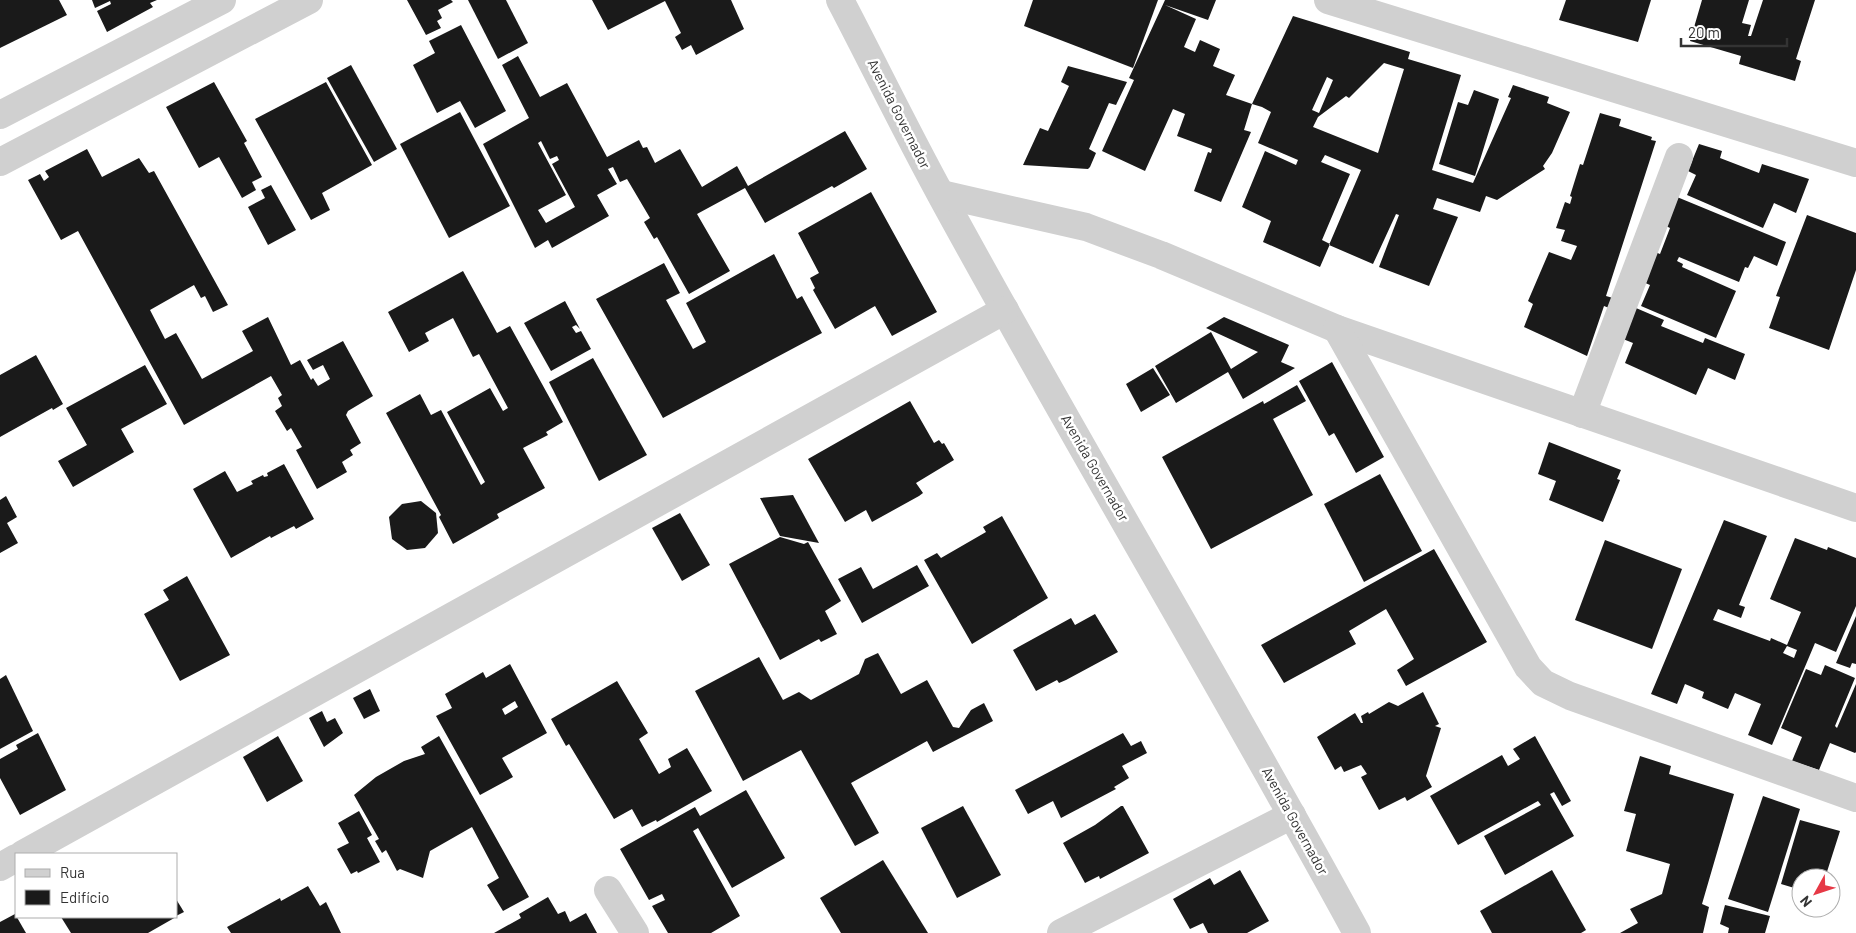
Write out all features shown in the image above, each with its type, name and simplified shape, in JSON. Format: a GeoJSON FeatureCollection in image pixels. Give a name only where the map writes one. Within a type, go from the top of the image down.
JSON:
{"type":"FeatureCollection","features":[{"type":"Feature","properties":{"kind":"street"},"geometry":{"type":"LineString","coordinates":[[0,115],[222,0]]}},
{"type":"Feature","properties":{"kind":"street"},"geometry":{"type":"LineString","coordinates":[[0,162],[309,0]]}},
{"type":"Feature","properties":{"kind":"street","name":"Avenida Governador"},"geometry":{"type":"LineString","coordinates":[[840,0],[940,194],[1357,933]]}},
{"type":"Feature","properties":{"kind":"street"},"geometry":{"type":"LineString","coordinates":[[1328,0],[1856,163]]}},
{"type":"Feature","properties":{"kind":"street"},"geometry":{"type":"LineString","coordinates":[[1582,414],[1679,157]]}},
{"type":"Feature","properties":{"kind":"street"},"geometry":{"type":"LineString","coordinates":[[940,194],[1086,227],[1161,255],[1337,330],[1856,508]]}},
{"type":"Feature","properties":{"kind":"street"},"geometry":{"type":"LineString","coordinates":[[25,853],[1005,310]]}},
{"type":"Feature","properties":{"kind":"street"},"geometry":{"type":"LineString","coordinates":[[1337,330],[1528,667],[1543,683],[1570,696],[1856,798]]}},
{"type":"Feature","properties":{"kind":"street"},"geometry":{"type":"LineString","coordinates":[[1062,933],[1292,815]]}},
{"type":"Feature","properties":{"kind":"street"},"geometry":{"type":"LineString","coordinates":[[0,867],[15,859]]}},
{"type":"Feature","properties":{"kind":"street"},"geometry":{"type":"LineString","coordinates":[[608,890],[635,933]]}},
{"type":"Feature","properties":{"kind":"building"},"geometry":{"type":"Polygon","coordinates":[[[0,0],[59,0],[67,15],[0,48],[0,0]]]}},
{"type":"Feature","properties":{"kind":"building"},"geometry":{"type":"Polygon","coordinates":[[[92,0],[157,0],[150,3],[153,7],[107,32],[97,11],[111,4],[110,1],[95,8],[92,0]]]}},
{"type":"Feature","properties":{"kind":"building"},"geometry":{"type":"Polygon","coordinates":[[[407,0],[451,0],[453,2],[438,10],[442,18],[437,21],[441,28],[426,35],[407,0]]]}},
{"type":"Feature","properties":{"kind":"building"},"geometry":{"type":"Polygon","coordinates":[[[468,0],[506,0],[528,43],[498,59],[468,0]]]}},
{"type":"Feature","properties":{"kind":"building"},"geometry":{"type":"Polygon","coordinates":[[[592,0],[731,0],[744,29],[696,55],[691,45],[682,50],[675,37],[681,33],[665,1],[608,30],[592,0]]]}},
{"type":"Feature","properties":{"kind":"building"},"geometry":{"type":"Polygon","coordinates":[[[1033,0],[1158,0],[1133,68],[1024,26],[1033,0]]]}},
{"type":"Feature","properties":{"kind":"building"},"geometry":{"type":"Polygon","coordinates":[[[1165,0],[1216,0],[1208,20],[1165,5],[1196,19],[1184,47],[1195,52],[1200,40],[1220,49],[1213,66],[1235,75],[1226,95],[1252,104],[1244,130],[1251,132],[1221,202],[1194,191],[1208,152],[1211,153],[1212,149],[1177,136],[1185,114],[1173,109],[1145,171],[1102,151],[1134,80],[1129,78],[1165,0]]]}},
{"type":"Feature","properties":{"kind":"building"},"geometry":{"type":"Polygon","coordinates":[[[1566,0],[1651,0],[1638,42],[1559,20],[1566,0]]]}},
{"type":"Feature","properties":{"kind":"building"},"geometry":{"type":"Polygon","coordinates":[[[1702,0],[1749,0],[1742,23],[1751,25],[1748,36],[1751,36],[1763,0],[1815,0],[1796,59],[1801,61],[1795,81],[1739,64],[1741,56],[1690,41],[1702,0]]]}},
{"type":"Feature","properties":{"kind":"building"},"geometry":{"type":"Polygon","coordinates":[[[1293,16],[1410,52],[1408,59],[1461,75],[1432,170],[1473,183],[1511,98],[1508,97],[1513,85],[1549,97],[1547,103],[1570,112],[1552,153],[1543,166],[1545,169],[1497,200],[1486,196],[1480,212],[1437,198],[1433,209],[1458,217],[1429,286],[1379,267],[1399,215],[1396,214],[1373,264],[1329,245],[1320,267],[1263,242],[1271,221],[1242,207],[1265,151],[1296,165],[1298,160],[1258,143],[1271,112],[1252,104],[1293,16]],[[1384,63],[1349,98],[1346,96],[1318,117],[1313,127],[1378,153],[1404,69],[1384,63]],[[1327,77],[1312,110],[1319,113],[1333,80],[1327,77]],[[1325,155],[1321,162],[1350,174],[1322,240],[1330,244],[1361,170],[1325,155]]]}},
{"type":"Feature","properties":{"kind":"building"},"geometry":{"type":"Polygon","coordinates":[[[461,25],[506,111],[475,128],[460,101],[437,113],[413,65],[435,53],[429,41],[461,25]]]}},
{"type":"Feature","properties":{"kind":"building"},"geometry":{"type":"Polygon","coordinates":[[[518,56],[540,97],[567,83],[607,157],[639,140],[643,148],[647,147],[655,163],[680,149],[702,187],[737,166],[748,186],[845,131],[867,169],[765,223],[745,188],[697,214],[730,271],[689,294],[657,237],[654,239],[644,222],[650,218],[627,179],[620,182],[613,167],[608,169],[617,184],[597,195],[609,216],[552,248],[548,240],[535,248],[483,144],[529,118],[502,65],[518,56]],[[541,141],[538,143],[566,195],[538,210],[546,223],[575,207],[552,164],[559,160],[557,156],[550,159],[541,141]]]}},
{"type":"Feature","properties":{"kind":"building"},"geometry":{"type":"Polygon","coordinates":[[[351,65],[397,149],[374,162],[327,78],[351,65]]]}},
{"type":"Feature","properties":{"kind":"building"},"geometry":{"type":"Polygon","coordinates":[[[1068,66],[1127,82],[1116,105],[1109,103],[1089,149],[1096,153],[1090,167],[1088,169],[1023,165],[1040,128],[1048,131],[1069,86],[1061,82],[1068,66]]]}},
{"type":"Feature","properties":{"kind":"building"},"geometry":{"type":"Polygon","coordinates":[[[214,82],[247,141],[244,143],[262,177],[252,182],[256,190],[242,198],[219,157],[199,168],[166,107],[214,82]]]}},
{"type":"Feature","properties":{"kind":"building"},"geometry":{"type":"Polygon","coordinates":[[[326,82],[372,165],[322,193],[330,210],[311,220],[255,119],[326,82]]]}},
{"type":"Feature","properties":{"kind":"building"},"geometry":{"type":"Polygon","coordinates":[[[1474,90],[1499,99],[1475,176],[1439,164],[1458,102],[1468,105],[1474,90]]]}},
{"type":"Feature","properties":{"kind":"building"},"geometry":{"type":"Polygon","coordinates":[[[460,112],[510,206],[449,238],[400,144],[460,112]]]}},
{"type":"Feature","properties":{"kind":"building"},"geometry":{"type":"Polygon","coordinates":[[[1600,113],[1621,119],[1619,126],[1652,137],[1651,140],[1656,141],[1606,296],[1613,298],[1609,308],[1604,306],[1587,356],[1524,327],[1533,304],[1528,301],[1549,252],[1571,260],[1577,246],[1561,241],[1565,230],[1556,228],[1565,202],[1570,204],[1572,197],[1570,196],[1580,164],[1583,165],[1600,113]]]}},
{"type":"Feature","properties":{"kind":"building"},"geometry":{"type":"Polygon","coordinates":[[[1699,144],[1722,151],[1720,158],[1759,173],[1762,164],[1809,179],[1796,213],[1774,203],[1763,228],[1687,195],[1696,175],[1688,171],[1699,144]]]}},
{"type":"Feature","properties":{"kind":"building"},"geometry":{"type":"Polygon","coordinates":[[[87,149],[102,177],[139,158],[149,173],[154,171],[228,305],[213,312],[205,296],[201,298],[194,285],[150,310],[165,339],[176,333],[202,379],[253,351],[242,331],[268,317],[291,365],[300,360],[311,380],[313,378],[318,386],[330,379],[323,365],[313,370],[307,360],[343,341],[373,396],[348,411],[346,415],[361,443],[350,450],[353,455],[342,462],[347,472],[317,489],[296,450],[302,447],[291,428],[287,431],[275,411],[282,406],[278,398],[282,395],[271,376],[184,425],[78,231],[61,240],[28,180],[40,174],[44,181],[49,177],[45,171],[87,149]]]}},
{"type":"Feature","properties":{"kind":"building"},"geometry":{"type":"Polygon","coordinates":[[[271,185],[296,230],[268,245],[248,207],[265,198],[261,190],[271,185]]]}},
{"type":"Feature","properties":{"kind":"building"},"geometry":{"type":"Polygon","coordinates":[[[871,192],[937,312],[892,336],[875,306],[835,329],[813,290],[815,288],[810,278],[819,273],[798,233],[871,192]]]}},
{"type":"Feature","properties":{"kind":"building"},"geometry":{"type":"Polygon","coordinates":[[[1677,197],[1786,242],[1777,266],[1754,256],[1748,268],[1745,267],[1739,282],[1679,257],[1677,261],[1683,264],[1682,267],[1736,291],[1716,338],[1641,306],[1650,285],[1643,282],[1655,252],[1660,254],[1670,228],[1666,226],[1677,197]]]}},
{"type":"Feature","properties":{"kind":"building"},"geometry":{"type":"Polygon","coordinates":[[[1807,215],[1856,233],[1856,270],[1829,350],[1769,328],[1780,297],[1776,296],[1807,215]]]}},
{"type":"Feature","properties":{"kind":"building"},"geometry":{"type":"Polygon","coordinates":[[[774,254],[797,299],[802,296],[822,333],[663,418],[596,299],[664,263],[680,293],[666,300],[693,349],[706,342],[686,303],[774,254]]]}},
{"type":"Feature","properties":{"kind":"building"},"geometry":{"type":"Polygon","coordinates":[[[463,271],[497,333],[510,326],[563,422],[546,432],[548,435],[523,448],[545,488],[497,514],[499,518],[453,544],[439,517],[441,515],[386,413],[420,394],[431,415],[441,410],[481,485],[485,482],[447,412],[490,388],[503,411],[508,408],[479,354],[473,357],[453,318],[425,333],[429,341],[409,352],[388,312],[463,271]]]}},
{"type":"Feature","properties":{"kind":"building"},"geometry":{"type":"Polygon","coordinates":[[[565,301],[580,329],[576,325],[572,327],[576,333],[581,331],[591,349],[551,371],[524,323],[565,301]]]}},
{"type":"Feature","properties":{"kind":"building"},"geometry":{"type":"Polygon","coordinates":[[[1636,308],[1664,320],[1661,326],[1703,343],[1705,338],[1745,354],[1735,380],[1708,368],[1696,395],[1625,363],[1633,343],[1623,339],[1636,308]]]}},
{"type":"Feature","properties":{"kind":"building"},"geometry":{"type":"Polygon","coordinates":[[[1224,317],[1289,345],[1281,362],[1295,368],[1243,399],[1228,372],[1176,403],[1155,366],[1211,332],[1231,369],[1258,352],[1206,328],[1224,317]]]}},
{"type":"Feature","properties":{"kind":"building"},"geometry":{"type":"Polygon","coordinates":[[[36,355],[63,404],[53,410],[52,408],[0,437],[0,375],[36,355]]]}},
{"type":"Feature","properties":{"kind":"building"},"geometry":{"type":"Polygon","coordinates":[[[593,358],[647,455],[599,481],[549,382],[593,358]]]}},
{"type":"Feature","properties":{"kind":"building"},"geometry":{"type":"Polygon","coordinates":[[[1332,362],[1384,457],[1356,473],[1334,433],[1329,436],[1299,381],[1332,362]]]}},
{"type":"Feature","properties":{"kind":"building"},"geometry":{"type":"Polygon","coordinates":[[[145,365],[167,404],[121,429],[134,452],[73,487],[58,461],[87,445],[66,408],[145,365]]]}},
{"type":"Feature","properties":{"kind":"building"},"geometry":{"type":"Polygon","coordinates":[[[1153,368],[1170,395],[1141,412],[1126,384],[1153,368]]]}},
{"type":"Feature","properties":{"kind":"building"},"geometry":{"type":"Polygon","coordinates":[[[1297,385],[1306,401],[1273,419],[1313,495],[1211,549],[1162,457],[1263,401],[1264,404],[1297,385]]]}},
{"type":"Feature","properties":{"kind":"building"},"geometry":{"type":"Polygon","coordinates":[[[910,401],[934,443],[939,440],[942,444],[944,443],[954,460],[916,483],[923,493],[919,496],[872,522],[866,510],[845,522],[808,459],[910,401]]]}},
{"type":"Feature","properties":{"kind":"building"},"geometry":{"type":"Polygon","coordinates":[[[1549,442],[1621,470],[1617,479],[1620,480],[1603,522],[1549,500],[1556,481],[1538,474],[1549,442]]]}},
{"type":"Feature","properties":{"kind":"building"},"geometry":{"type":"Polygon","coordinates":[[[284,464],[314,519],[296,529],[294,526],[271,538],[270,536],[231,558],[193,489],[225,471],[237,492],[253,484],[251,481],[263,475],[264,477],[268,476],[267,473],[284,464]]]}},
{"type":"Feature","properties":{"kind":"building"},"geometry":{"type":"Polygon","coordinates":[[[1380,474],[1422,551],[1364,582],[1324,504],[1380,474]]]}},
{"type":"Feature","properties":{"kind":"building"},"geometry":{"type":"Polygon","coordinates":[[[793,495],[819,543],[780,536],[760,498],[793,495]]]}},
{"type":"Feature","properties":{"kind":"building"},"geometry":{"type":"Polygon","coordinates":[[[6,496],[17,517],[7,523],[18,543],[0,553],[0,500],[6,496]]]}},
{"type":"Feature","properties":{"kind":"building"},"geometry":{"type":"Polygon","coordinates":[[[421,501],[436,513],[438,533],[425,548],[407,550],[392,539],[389,517],[402,504],[421,501]]]}},
{"type":"Feature","properties":{"kind":"building"},"geometry":{"type":"Polygon","coordinates":[[[680,513],[710,565],[682,581],[652,528],[680,513]]]}},
{"type":"Feature","properties":{"kind":"building"},"geometry":{"type":"Polygon","coordinates":[[[1002,516],[1048,598],[972,644],[924,560],[937,553],[941,558],[986,532],[983,527],[1002,516]]]}},
{"type":"Feature","properties":{"kind":"building"},"geometry":{"type":"Polygon","coordinates":[[[1724,520],[1767,536],[1739,605],[1745,607],[1741,618],[1718,609],[1713,620],[1770,641],[1771,638],[1787,645],[1801,612],[1770,599],[1795,538],[1827,550],[1828,547],[1856,558],[1856,606],[1836,652],[1815,643],[1772,745],[1748,735],[1761,704],[1735,693],[1728,709],[1702,698],[1704,692],[1685,684],[1677,704],[1651,694],[1724,520]],[[1787,646],[1783,653],[1794,658],[1797,650],[1787,646]]]}},
{"type":"Feature","properties":{"kind":"building"},"geometry":{"type":"Polygon","coordinates":[[[780,537],[804,544],[808,542],[841,601],[825,611],[837,634],[821,642],[819,639],[780,660],[729,564],[780,537]]]}},
{"type":"Feature","properties":{"kind":"building"},"geometry":{"type":"Polygon","coordinates":[[[1605,540],[1682,569],[1652,649],[1575,620],[1605,540]]]}},
{"type":"Feature","properties":{"kind":"building"},"geometry":{"type":"Polygon","coordinates":[[[1434,549],[1487,642],[1406,686],[1397,670],[1414,659],[1386,609],[1349,631],[1356,644],[1284,683],[1261,645],[1434,549]]]}},
{"type":"Feature","properties":{"kind":"building"},"geometry":{"type":"Polygon","coordinates":[[[917,565],[929,586],[862,623],[838,579],[861,567],[873,589],[917,565]]]}},
{"type":"Feature","properties":{"kind":"building"},"geometry":{"type":"Polygon","coordinates":[[[187,576],[230,655],[180,681],[144,614],[169,600],[163,590],[187,576]]]}},
{"type":"Feature","properties":{"kind":"building"},"geometry":{"type":"Polygon","coordinates":[[[1095,614],[1118,652],[1066,680],[1059,683],[1057,680],[1036,691],[1013,650],[1071,618],[1075,625],[1095,614]]]}},
{"type":"Feature","properties":{"kind":"building"},"geometry":{"type":"Polygon","coordinates":[[[1856,616],[1856,664],[1852,663],[1850,668],[1836,663],[1856,616]]]}},
{"type":"Feature","properties":{"kind":"building"},"geometry":{"type":"Polygon","coordinates":[[[878,653],[901,694],[927,680],[953,727],[959,728],[971,710],[984,703],[993,721],[933,752],[927,741],[851,783],[879,833],[855,846],[801,750],[743,781],[695,691],[759,657],[783,700],[799,692],[811,700],[859,674],[865,659],[878,653]]]}},
{"type":"Feature","properties":{"kind":"building"},"geometry":{"type":"Polygon","coordinates":[[[510,664],[547,733],[502,758],[513,777],[480,795],[436,716],[452,708],[445,694],[483,672],[486,678],[510,664]],[[515,701],[502,709],[505,715],[518,707],[515,701]]]}},
{"type":"Feature","properties":{"kind":"building"},"geometry":{"type":"Polygon","coordinates":[[[1825,665],[1855,678],[1835,726],[1837,728],[1856,684],[1856,752],[1830,743],[1819,770],[1792,761],[1802,737],[1781,728],[1806,669],[1821,675],[1825,665]]]}},
{"type":"Feature","properties":{"kind":"building"},"geometry":{"type":"Polygon","coordinates":[[[6,675],[33,731],[0,749],[0,679],[6,675]]]}},
{"type":"Feature","properties":{"kind":"building"},"geometry":{"type":"Polygon","coordinates":[[[617,681],[648,733],[639,739],[659,774],[671,767],[668,759],[687,748],[712,791],[657,822],[656,820],[642,827],[632,809],[614,819],[569,744],[566,746],[551,719],[617,681]]]}},
{"type":"Feature","properties":{"kind":"building"},"geometry":{"type":"Polygon","coordinates":[[[370,689],[380,711],[364,719],[353,698],[370,689]]]}},
{"type":"Feature","properties":{"kind":"building"},"geometry":{"type":"Polygon","coordinates":[[[1423,692],[1439,724],[1435,726],[1441,728],[1426,776],[1432,787],[1407,801],[1405,797],[1379,810],[1361,777],[1367,774],[1361,765],[1344,772],[1341,766],[1335,770],[1317,737],[1355,713],[1361,723],[1363,723],[1361,716],[1368,712],[1369,714],[1389,702],[1398,706],[1423,692]]]}},
{"type":"Feature","properties":{"kind":"building"},"geometry":{"type":"Polygon","coordinates":[[[322,711],[327,722],[335,718],[343,733],[324,747],[309,718],[322,711]]]}},
{"type":"Feature","properties":{"kind":"building"},"geometry":{"type":"Polygon","coordinates":[[[38,733],[66,790],[20,815],[0,778],[0,759],[18,749],[16,745],[38,733]]]}},
{"type":"Feature","properties":{"kind":"building"},"geometry":{"type":"Polygon","coordinates":[[[1123,733],[1131,746],[1141,741],[1147,753],[1122,766],[1129,778],[1114,787],[1116,789],[1061,818],[1053,801],[1028,814],[1015,790],[1123,733]]]}},
{"type":"Feature","properties":{"kind":"building"},"geometry":{"type":"Polygon","coordinates":[[[278,736],[303,781],[267,802],[243,757],[278,736]]]}},
{"type":"Feature","properties":{"kind":"building"},"geometry":{"type":"Polygon","coordinates":[[[439,736],[529,897],[503,911],[487,885],[499,878],[472,827],[430,851],[423,878],[400,869],[397,871],[386,850],[382,853],[375,841],[379,839],[354,795],[376,777],[404,761],[425,754],[421,747],[439,736]]]}},
{"type":"Feature","properties":{"kind":"building"},"geometry":{"type":"Polygon","coordinates":[[[1535,736],[1571,801],[1562,806],[1554,792],[1550,794],[1574,836],[1505,875],[1484,836],[1541,805],[1538,801],[1458,845],[1430,796],[1502,755],[1508,766],[1520,759],[1513,749],[1535,736]]]}},
{"type":"Feature","properties":{"kind":"building"},"geometry":{"type":"Polygon","coordinates":[[[1640,756],[1671,766],[1669,774],[1734,794],[1702,904],[1709,907],[1703,933],[1620,933],[1638,923],[1630,909],[1662,894],[1670,864],[1626,851],[1636,814],[1624,811],[1640,756]]]}},
{"type":"Feature","properties":{"kind":"building"},"geometry":{"type":"Polygon","coordinates":[[[746,790],[785,858],[732,888],[698,828],[693,831],[740,916],[711,933],[668,933],[652,906],[665,900],[662,894],[649,900],[620,849],[695,807],[700,816],[746,790]]]}},
{"type":"Feature","properties":{"kind":"building"},"geometry":{"type":"Polygon","coordinates":[[[1763,796],[1800,809],[1768,912],[1728,899],[1763,796]]]}},
{"type":"Feature","properties":{"kind":"building"},"geometry":{"type":"Polygon","coordinates":[[[963,806],[1001,875],[957,898],[921,828],[963,806]]]}},
{"type":"Feature","properties":{"kind":"building"},"geometry":{"type":"Polygon","coordinates":[[[1123,806],[1149,853],[1100,879],[1099,876],[1085,883],[1063,843],[1095,825],[1123,806]]]}},
{"type":"Feature","properties":{"kind":"building"},"geometry":{"type":"Polygon","coordinates":[[[359,811],[372,835],[367,838],[380,862],[358,873],[357,871],[351,874],[337,849],[349,843],[338,823],[359,811]]]}},
{"type":"Feature","properties":{"kind":"building"},"geometry":{"type":"Polygon","coordinates":[[[1800,820],[1840,831],[1828,868],[1791,868],[1791,887],[1781,884],[1800,820]]]}},
{"type":"Feature","properties":{"kind":"building"},"geometry":{"type":"Polygon","coordinates":[[[883,860],[928,933],[841,933],[820,898],[883,860]]]}},
{"type":"Feature","properties":{"kind":"building"},"geometry":{"type":"Polygon","coordinates":[[[1240,870],[1269,921],[1247,933],[1208,933],[1203,923],[1190,929],[1173,899],[1210,878],[1214,885],[1240,870]]]}},
{"type":"Feature","properties":{"kind":"building"},"geometry":{"type":"Polygon","coordinates":[[[1552,870],[1586,930],[1581,933],[1492,933],[1480,911],[1552,870]]]}},
{"type":"Feature","properties":{"kind":"building"},"geometry":{"type":"Polygon","coordinates":[[[308,886],[320,906],[326,902],[341,933],[231,933],[227,927],[280,898],[281,901],[308,886]]]}},
{"type":"Feature","properties":{"kind":"building"},"geometry":{"type":"Polygon","coordinates":[[[548,897],[558,914],[565,911],[570,922],[586,913],[597,933],[494,933],[521,918],[519,914],[548,897]]]}},
{"type":"Feature","properties":{"kind":"building"},"geometry":{"type":"Polygon","coordinates":[[[178,902],[184,912],[178,915],[178,902]]]}},
{"type":"Feature","properties":{"kind":"building"},"geometry":{"type":"Polygon","coordinates":[[[1725,905],[1770,916],[1765,933],[1728,933],[1729,928],[1720,924],[1725,905]]]}},
{"type":"Feature","properties":{"kind":"building"},"geometry":{"type":"Polygon","coordinates":[[[15,914],[15,918],[17,918],[26,933],[0,933],[0,922],[15,914]]]}},
{"type":"Feature","properties":{"kind":"building"},"geometry":{"type":"Polygon","coordinates":[[[62,918],[174,918],[148,933],[71,933],[62,918]]]}}]}
